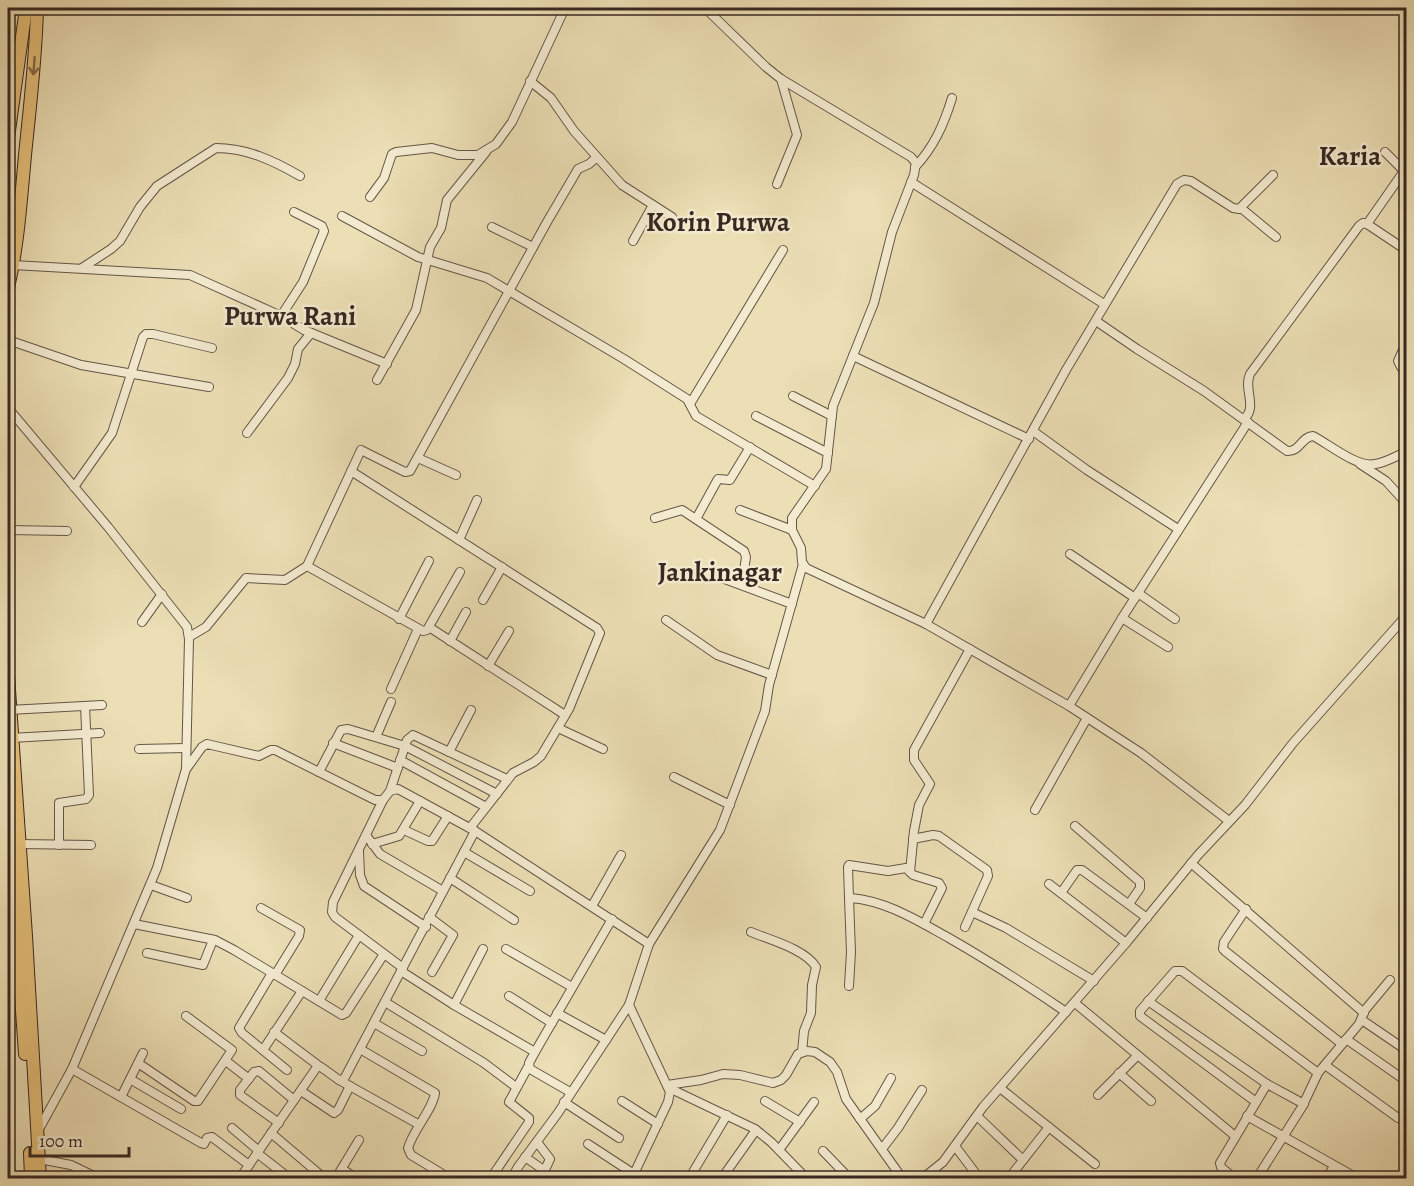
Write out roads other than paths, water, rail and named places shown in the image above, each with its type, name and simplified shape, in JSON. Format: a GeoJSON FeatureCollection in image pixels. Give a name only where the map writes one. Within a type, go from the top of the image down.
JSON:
{"type":"FeatureCollection","features":[{"type":"Feature","properties":{"kind":"highway"},"geometry":{"type":"LineString","coordinates":[[8,138],[12,72],[26,8]]}},
{"type":"Feature","properties":{"kind":"highway"},"geometry":{"type":"LineString","coordinates":[[8,288],[13,265],[34,71],[37,8]]}},
{"type":"Feature","properties":{"kind":"highway"},"geometry":{"type":"LineString","coordinates":[[8,675],[11,738],[10,887],[31,1179]]}},
{"type":"Feature","properties":{"kind":"highway"},"geometry":{"type":"LineString","coordinates":[[10,804],[19,844],[40,1179]]}},
{"type":"Feature","properties":{"kind":"street"},"geometry":{"type":"LineString","coordinates":[[377,380],[416,310],[430,244],[441,228],[450,195],[487,151],[496,144],[512,122],[565,8]]}},
{"type":"Feature","properties":{"kind":"street"},"geometry":{"type":"LineString","coordinates":[[512,1179],[629,1005],[649,944],[716,839],[730,805],[765,711],[772,675],[803,564],[801,548],[792,530],[792,518],[826,469],[833,406],[874,303],[884,257],[915,167],[915,160],[911,157],[781,79],[705,8]]}},
{"type":"Feature","properties":{"kind":"street"},"geometry":{"type":"LineString","coordinates":[[777,184],[797,135],[781,79]]}},
{"type":"Feature","properties":{"kind":"street"},"geometry":{"type":"LineString","coordinates":[[531,81],[551,98],[574,131],[622,185],[672,218]]}},
{"type":"Feature","properties":{"kind":"street"},"geometry":{"type":"LineString","coordinates":[[915,167],[933,145],[945,121],[952,98]]}},
{"type":"Feature","properties":{"kind":"street"},"geometry":{"type":"LineString","coordinates":[[82,268],[120,241],[140,207],[157,186],[216,148],[262,156],[300,176]]}},
{"type":"Feature","properties":{"kind":"street"},"geometry":{"type":"LineString","coordinates":[[370,197],[384,178],[392,154],[396,152],[432,148],[458,155],[478,155],[487,151]]}},
{"type":"Feature","properties":{"kind":"street"},"geometry":{"type":"LineString","coordinates":[[1367,224],[1406,170],[1385,152]]}},
{"type":"Feature","properties":{"kind":"street"},"geometry":{"type":"LineString","coordinates":[[189,637],[206,627],[246,578],[285,580],[307,566],[361,450],[406,473],[410,471],[578,169],[597,157]]}},
{"type":"Feature","properties":{"kind":"street"},"geometry":{"type":"LineString","coordinates":[[1241,208],[1273,175]]}},
{"type":"Feature","properties":{"kind":"street"},"geometry":{"type":"LineString","coordinates":[[926,624],[1066,370],[1148,230],[1181,181],[1191,181],[1233,208],[1241,208],[1276,237]]}},
{"type":"Feature","properties":{"kind":"street"},"geometry":{"type":"LineString","coordinates":[[911,182],[1104,304]]}},
{"type":"Feature","properties":{"kind":"street"},"geometry":{"type":"LineString","coordinates":[[633,241],[653,205]]}},
{"type":"Feature","properties":{"kind":"street"},"geometry":{"type":"LineString","coordinates":[[281,316],[303,282],[324,231],[322,226],[294,212]]}},
{"type":"Feature","properties":{"kind":"street"},"geometry":{"type":"LineString","coordinates":[[342,216],[427,260],[477,274],[509,291],[687,399],[696,416],[815,486]]}},
{"type":"Feature","properties":{"kind":"street"},"geometry":{"type":"LineString","coordinates":[[1069,706],[1246,421],[1250,410],[1247,379],[1250,374],[1359,226],[1363,223],[1367,224],[1407,250]]}},
{"type":"Feature","properties":{"kind":"street"},"geometry":{"type":"LineString","coordinates":[[492,227],[533,247]]}},
{"type":"Feature","properties":{"kind":"street"},"geometry":{"type":"LineString","coordinates":[[690,404],[783,250]]}},
{"type":"Feature","properties":{"kind":"street"},"geometry":{"type":"LineString","coordinates":[[13,265],[190,275],[281,316],[311,333],[387,364]]}},
{"type":"Feature","properties":{"kind":"street"},"geometry":{"type":"LineString","coordinates":[[1096,321],[1287,451],[1296,449],[1306,438],[1313,436],[1386,481],[1407,503]]}},
{"type":"Feature","properties":{"kind":"street"},"geometry":{"type":"LineString","coordinates":[[247,434],[288,378],[295,364],[298,349],[311,333]]}},
{"type":"Feature","properties":{"kind":"street"},"geometry":{"type":"LineString","coordinates":[[74,487],[112,433],[141,339],[146,334],[153,334],[212,348]]}},
{"type":"Feature","properties":{"kind":"street"},"geometry":{"type":"LineString","coordinates":[[8,340],[81,365],[209,387]]}},
{"type":"Feature","properties":{"kind":"street"},"geometry":{"type":"LineString","coordinates":[[1407,343],[1398,361],[1407,371]]}},
{"type":"Feature","properties":{"kind":"street"},"geometry":{"type":"LineString","coordinates":[[853,357],[1029,439]]}},
{"type":"Feature","properties":{"kind":"street"},"geometry":{"type":"LineString","coordinates":[[793,396],[832,416]]}},
{"type":"Feature","properties":{"kind":"street"},"geometry":{"type":"LineString","coordinates":[[8,408],[162,594],[187,627],[189,637],[186,769],[150,885],[72,1069],[37,1133]]}},
{"type":"Feature","properties":{"kind":"street"},"geometry":{"type":"LineString","coordinates":[[756,416],[828,453]]}},
{"type":"Feature","properties":{"kind":"street"},"geometry":{"type":"LineString","coordinates":[[1033,431],[1087,470],[1178,529]]}},
{"type":"Feature","properties":{"kind":"street"},"geometry":{"type":"LineString","coordinates":[[696,519],[718,479],[730,480],[750,447]]}},
{"type":"Feature","properties":{"kind":"street"},"geometry":{"type":"LineString","coordinates":[[1358,462],[1374,465],[1407,452]]}},
{"type":"Feature","properties":{"kind":"street"},"geometry":{"type":"LineString","coordinates":[[418,458],[456,475]]}},
{"type":"Feature","properties":{"kind":"street"},"geometry":{"type":"LineString","coordinates":[[339,1080],[344,1079],[426,927],[486,807],[507,779],[518,769],[538,760],[565,715],[600,636],[599,630],[351,471]]}},
{"type":"Feature","properties":{"kind":"street"},"geometry":{"type":"LineString","coordinates":[[459,540],[477,500]]}},
{"type":"Feature","properties":{"kind":"street"},"geometry":{"type":"LineString","coordinates":[[655,518],[681,510],[744,552],[746,557],[742,584]]}},
{"type":"Feature","properties":{"kind":"street"},"geometry":{"type":"LineString","coordinates":[[740,510],[792,530]]}},
{"type":"Feature","properties":{"kind":"street"},"geometry":{"type":"LineString","coordinates":[[8,530],[67,531]]}},
{"type":"Feature","properties":{"kind":"street"},"geometry":{"type":"LineString","coordinates":[[1070,554],[1175,619]]}},
{"type":"Feature","properties":{"kind":"street"},"geometry":{"type":"LineString","coordinates":[[399,619],[429,561]]}},
{"type":"Feature","properties":{"kind":"street"},"geometry":{"type":"LineString","coordinates":[[803,564],[806,568],[926,624],[1069,706],[1141,753],[1229,821]]}},
{"type":"Feature","properties":{"kind":"street"},"geometry":{"type":"LineString","coordinates":[[307,566],[399,619],[425,631],[460,572]]}},
{"type":"Feature","properties":{"kind":"street"},"geometry":{"type":"LineString","coordinates":[[483,600],[502,567]]}},
{"type":"Feature","properties":{"kind":"street"},"geometry":{"type":"LineString","coordinates":[[703,571],[792,604]]}},
{"type":"Feature","properties":{"kind":"street"},"geometry":{"type":"LineString","coordinates":[[142,622],[162,594]]}},
{"type":"Feature","properties":{"kind":"street"},"geometry":{"type":"LineString","coordinates":[[450,641],[466,612]]}},
{"type":"Feature","properties":{"kind":"street"},"geometry":{"type":"LineString","coordinates":[[923,1179],[943,1162],[1000,1088],[1094,981],[1191,863],[1245,805],[1293,743],[1407,616]]}},
{"type":"Feature","properties":{"kind":"street"},"geometry":{"type":"LineString","coordinates":[[1122,618],[1168,647]]}},
{"type":"Feature","properties":{"kind":"street"},"geometry":{"type":"LineString","coordinates":[[666,620],[717,655],[772,675]]}},
{"type":"Feature","properties":{"kind":"street"},"geometry":{"type":"LineString","coordinates":[[429,627],[565,715]]}},
{"type":"Feature","properties":{"kind":"street"},"geometry":{"type":"LineString","coordinates":[[391,689],[418,629]]}},
{"type":"Feature","properties":{"kind":"street"},"geometry":{"type":"LineString","coordinates":[[488,666],[509,631]]}},
{"type":"Feature","properties":{"kind":"street"},"geometry":{"type":"LineString","coordinates":[[910,872],[913,839],[920,805],[930,784],[914,760],[914,750],[970,649]]}},
{"type":"Feature","properties":{"kind":"street"},"geometry":{"type":"LineString","coordinates":[[376,737],[392,702]]}},
{"type":"Feature","properties":{"kind":"street"},"geometry":{"type":"LineString","coordinates":[[9,710],[102,705]]}},
{"type":"Feature","properties":{"kind":"street"},"geometry":{"type":"LineString","coordinates":[[59,844],[59,803],[86,799],[89,795],[85,706]]}},
{"type":"Feature","properties":{"kind":"street"},"geometry":{"type":"LineString","coordinates":[[449,752],[471,711]]}},
{"type":"Feature","properties":{"kind":"street"},"geometry":{"type":"LineString","coordinates":[[1035,810],[1087,718]]}},
{"type":"Feature","properties":{"kind":"street"},"geometry":{"type":"LineString","coordinates":[[319,772],[333,743],[341,730],[345,728],[405,747],[496,794]]}},
{"type":"Feature","properties":{"kind":"street"},"geometry":{"type":"LineString","coordinates":[[558,729],[603,749]]}},
{"type":"Feature","properties":{"kind":"street"},"geometry":{"type":"LineString","coordinates":[[11,738],[100,733]]}},
{"type":"Feature","properties":{"kind":"street"},"geometry":{"type":"LineString","coordinates":[[507,779],[412,735],[407,740],[390,791],[383,800],[333,902],[332,912],[335,917],[402,970],[454,1005],[535,1052]]}},
{"type":"Feature","properties":{"kind":"street"},"geometry":{"type":"LineString","coordinates":[[333,743],[399,764],[486,807]]}},
{"type":"Feature","properties":{"kind":"street"},"geometry":{"type":"LineString","coordinates":[[186,769],[202,747],[207,744],[259,756],[275,750],[375,800],[383,800]]}},
{"type":"Feature","properties":{"kind":"street"},"geometry":{"type":"LineString","coordinates":[[139,749],[186,748]]}},
{"type":"Feature","properties":{"kind":"street"},"geometry":{"type":"LineString","coordinates":[[674,777],[730,805]]}},
{"type":"Feature","properties":{"kind":"street"},"geometry":{"type":"LineString","coordinates":[[390,791],[398,789],[473,830],[649,944]]}},
{"type":"Feature","properties":{"kind":"street"},"geometry":{"type":"LineString","coordinates":[[372,844],[396,838],[404,830],[420,801]]}},
{"type":"Feature","properties":{"kind":"street"},"geometry":{"type":"LineString","coordinates":[[404,830],[432,841],[448,816]]}},
{"type":"Feature","properties":{"kind":"street"},"geometry":{"type":"LineString","coordinates":[[1075,826],[1140,882],[1140,888],[1129,904]]}},
{"type":"Feature","properties":{"kind":"street"},"geometry":{"type":"LineString","coordinates":[[366,835],[380,854],[443,891]]}},
{"type":"Feature","properties":{"kind":"street"},"geometry":{"type":"LineString","coordinates":[[913,839],[939,836],[987,870],[988,876],[965,927]]}},
{"type":"Feature","properties":{"kind":"street"},"geometry":{"type":"LineString","coordinates":[[19,844],[91,845]]}},
{"type":"Feature","properties":{"kind":"street"},"geometry":{"type":"LineString","coordinates":[[359,849],[360,875],[364,886],[426,927]]}},
{"type":"Feature","properties":{"kind":"street"},"geometry":{"type":"LineString","coordinates":[[464,852],[530,891]]}},
{"type":"Feature","properties":{"kind":"street"},"geometry":{"type":"LineString","coordinates":[[592,906],[621,855]]}},
{"type":"Feature","properties":{"kind":"street"},"geometry":{"type":"LineString","coordinates":[[1191,863],[1246,909],[1363,1016],[1407,1050]]}},
{"type":"Feature","properties":{"kind":"street"},"geometry":{"type":"LineString","coordinates":[[849,986],[851,952],[849,865],[888,871],[904,867],[916,877],[939,883],[942,888],[924,924]]}},
{"type":"Feature","properties":{"kind":"street"},"geometry":{"type":"LineString","coordinates":[[1061,893],[1077,870],[1082,870],[1147,918]]}},
{"type":"Feature","properties":{"kind":"street"},"geometry":{"type":"LineString","coordinates":[[450,878],[514,920]]}},
{"type":"Feature","properties":{"kind":"street"},"geometry":{"type":"LineString","coordinates":[[1049,884],[1126,943]]}},
{"type":"Feature","properties":{"kind":"street"},"geometry":{"type":"LineString","coordinates":[[150,885],[187,898]]}},
{"type":"Feature","properties":{"kind":"street"},"geometry":{"type":"LineString","coordinates":[[849,898],[887,906],[924,924],[1004,971],[1066,1012]]}},
{"type":"Feature","properties":{"kind":"street"},"geometry":{"type":"LineString","coordinates":[[261,908],[300,930],[299,936],[239,1028],[287,1070]]}},
{"type":"Feature","properties":{"kind":"street"},"geometry":{"type":"LineString","coordinates":[[1246,909],[1224,942],[1223,949],[1344,1041],[1407,1082]]}},
{"type":"Feature","properties":{"kind":"street"},"geometry":{"type":"LineString","coordinates":[[972,912],[1006,928],[1094,981]]}},
{"type":"Feature","properties":{"kind":"street"},"geometry":{"type":"LineString","coordinates":[[429,917],[453,934],[432,972]]}},
{"type":"Feature","properties":{"kind":"street"},"geometry":{"type":"LineString","coordinates":[[491,1179],[529,1122],[529,1118],[510,1105],[516,1087],[612,919]]}},
{"type":"Feature","properties":{"kind":"street"},"geometry":{"type":"LineString","coordinates":[[134,924],[213,940],[345,1015],[384,954]]}},
{"type":"Feature","properties":{"kind":"street"},"geometry":{"type":"LineString","coordinates":[[751,932],[800,953],[816,967],[812,985],[811,1013],[804,1031],[802,1052]]}},
{"type":"Feature","properties":{"kind":"street"},"geometry":{"type":"LineString","coordinates":[[319,1001],[359,935]]}},
{"type":"Feature","properties":{"kind":"street"},"geometry":{"type":"LineString","coordinates":[[147,953],[203,965],[213,940]]}},
{"type":"Feature","properties":{"kind":"street"},"geometry":{"type":"LineString","coordinates":[[454,1005],[483,949]]}},
{"type":"Feature","properties":{"kind":"street"},"geometry":{"type":"LineString","coordinates":[[506,949],[572,987]]}},
{"type":"Feature","properties":{"kind":"street"},"geometry":{"type":"LineString","coordinates":[[1256,1102],[1140,1016],[1140,1011],[1174,971],[1182,971],[1318,1073]]}},
{"type":"Feature","properties":{"kind":"street"},"geometry":{"type":"LineString","coordinates":[[1257,1179],[1304,1104],[1318,1073],[1390,980]]}},
{"type":"Feature","properties":{"kind":"street"},"geometry":{"type":"LineString","coordinates":[[262,1050],[302,991]]}},
{"type":"Feature","properties":{"kind":"street"},"geometry":{"type":"LineString","coordinates":[[509,996],[552,1023]]}},
{"type":"Feature","properties":{"kind":"street"},"geometry":{"type":"LineString","coordinates":[[384,1002],[484,1063],[516,1087]]}},
{"type":"Feature","properties":{"kind":"street"},"geometry":{"type":"LineString","coordinates":[[1148,1002],[1267,1084],[1304,1104]]}},
{"type":"Feature","properties":{"kind":"street"},"geometry":{"type":"LineString","coordinates":[[1075,1003],[1235,1136]]}},
{"type":"Feature","properties":{"kind":"street"},"geometry":{"type":"LineString","coordinates":[[629,1005],[668,1086],[668,1102],[633,1176]]}},
{"type":"Feature","properties":{"kind":"street"},"geometry":{"type":"LineString","coordinates":[[557,1013],[606,1040]]}},
{"type":"Feature","properties":{"kind":"street"},"geometry":{"type":"LineString","coordinates":[[138,1063],[196,1102],[232,1052],[231,1048],[186,1016]]}},
{"type":"Feature","properties":{"kind":"street"},"geometry":{"type":"LineString","coordinates":[[374,1023],[422,1051]]}},
{"type":"Feature","properties":{"kind":"street"},"geometry":{"type":"LineString","coordinates":[[274,1032],[339,1080],[418,1124]]}},
{"type":"Feature","properties":{"kind":"street"},"geometry":{"type":"LineString","coordinates":[[360,1049],[433,1090],[435,1096],[408,1145],[409,1152],[436,1175],[449,1179]]}},
{"type":"Feature","properties":{"kind":"street"},"geometry":{"type":"LineString","coordinates":[[668,1086],[723,1074],[740,1075],[773,1083],[786,1075],[798,1054],[815,1052],[830,1062],[840,1077],[846,1099],[902,1179]]}},
{"type":"Feature","properties":{"kind":"street"},"geometry":{"type":"LineString","coordinates":[[121,1097],[143,1053]]}},
{"type":"Feature","properties":{"kind":"street"},"geometry":{"type":"LineString","coordinates":[[1098,1095],[1137,1056]]}},
{"type":"Feature","properties":{"kind":"street"},"geometry":{"type":"LineString","coordinates":[[226,1061],[249,1079]]}},
{"type":"Feature","properties":{"kind":"street"},"geometry":{"type":"LineString","coordinates":[[1325,1065],[1398,1118],[1407,1119]]}},
{"type":"Feature","properties":{"kind":"street"},"geometry":{"type":"LineString","coordinates":[[240,1179],[319,1066]]}},
{"type":"Feature","properties":{"kind":"street"},"geometry":{"type":"LineString","coordinates":[[528,1067],[570,1092]]}},
{"type":"Feature","properties":{"kind":"street"},"geometry":{"type":"LineString","coordinates":[[72,1069],[201,1143],[204,1144],[207,1138],[212,1137],[249,1165]]}},
{"type":"Feature","properties":{"kind":"street"},"geometry":{"type":"LineString","coordinates":[[279,1123],[240,1095],[240,1090],[256,1071],[261,1072],[294,1100]]}},
{"type":"Feature","properties":{"kind":"street"},"geometry":{"type":"LineString","coordinates":[[1119,1073],[1151,1101]]}},
{"type":"Feature","properties":{"kind":"street"},"geometry":{"type":"LineString","coordinates":[[860,1119],[875,1106],[891,1078]]}},
{"type":"Feature","properties":{"kind":"street"},"geometry":{"type":"LineString","coordinates":[[130,1079],[181,1109]]}},
{"type":"Feature","properties":{"kind":"street"},"geometry":{"type":"LineString","coordinates":[[1234,1179],[1221,1167],[1220,1163],[1267,1084]]}},
{"type":"Feature","properties":{"kind":"street"},"geometry":{"type":"LineString","coordinates":[[301,1091],[334,1113],[338,1110],[350,1086]]}},
{"type":"Feature","properties":{"kind":"street"},"geometry":{"type":"LineString","coordinates":[[668,1086],[756,1130],[779,1150],[806,1179]]}},
{"type":"Feature","properties":{"kind":"street"},"geometry":{"type":"LineString","coordinates":[[1000,1088],[1095,1164]]}},
{"type":"Feature","properties":{"kind":"street"},"geometry":{"type":"LineString","coordinates":[[882,1149],[922,1090]]}},
{"type":"Feature","properties":{"kind":"street"},"geometry":{"type":"LineString","coordinates":[[622,1101],[658,1124]]}},
{"type":"Feature","properties":{"kind":"street"},"geometry":{"type":"LineString","coordinates":[[765,1101],[800,1122]]}},
{"type":"Feature","properties":{"kind":"street"},"geometry":{"type":"LineString","coordinates":[[564,1102],[620,1138]]}},
{"type":"Feature","properties":{"kind":"street"},"geometry":{"type":"LineString","coordinates":[[779,1150],[814,1102]]}},
{"type":"Feature","properties":{"kind":"street"},"geometry":{"type":"LineString","coordinates":[[693,1172],[727,1115]]}},
{"type":"Feature","properties":{"kind":"street"},"geometry":{"type":"LineString","coordinates":[[977,1116],[1023,1160]]}},
{"type":"Feature","properties":{"kind":"street"},"geometry":{"type":"LineString","coordinates":[[1248,1116],[1357,1179]]}},
{"type":"Feature","properties":{"kind":"street"},"geometry":{"type":"LineString","coordinates":[[1009,1179],[1049,1127]]}},
{"type":"Feature","properties":{"kind":"street"},"geometry":{"type":"LineString","coordinates":[[232,1128],[289,1179]]}},
{"type":"Feature","properties":{"kind":"street"},"geometry":{"type":"LineString","coordinates":[[722,1179],[756,1130]]}},
{"type":"Feature","properties":{"kind":"street"},"geometry":{"type":"LineString","coordinates":[[271,1133],[324,1179]]}},
{"type":"Feature","properties":{"kind":"street"},"geometry":{"type":"LineString","coordinates":[[336,1179],[359,1140]]}},
{"type":"Feature","properties":{"kind":"street"},"geometry":{"type":"LineString","coordinates":[[525,1157],[543,1175],[550,1159],[537,1142]]}},
{"type":"Feature","properties":{"kind":"street"},"geometry":{"type":"LineString","coordinates":[[588,1144],[633,1176],[644,1179]]}},
{"type":"Feature","properties":{"kind":"street"},"geometry":{"type":"LineString","coordinates":[[955,1146],[979,1179]]}},
{"type":"Feature","properties":{"kind":"street"},"geometry":{"type":"LineString","coordinates":[[823,1151],[849,1179]]}},
{"type":"Feature","properties":{"kind":"street"},"geometry":{"type":"LineString","coordinates":[[39,1159],[68,1164],[98,1179]]}},
{"type":"Feature","properties":{"kind":"street"},"geometry":{"type":"LineString","coordinates":[[1327,1179],[1334,1166]]}},
{"type":"Feature","properties":{"kind":"street"},"geometry":{"type":"LineString","coordinates":[[342,1169],[356,1179]]}},
{"type":"Feature","properties":{"kind":"district","name":"Karia"},"geometry":{"type":"Point","coordinates":[1350,156]}},
{"type":"Feature","properties":{"kind":"district","name":"Korin Purwa"},"geometry":{"type":"Point","coordinates":[718,222]}},
{"type":"Feature","properties":{"kind":"district","name":"Purwa Rani"},"geometry":{"type":"Point","coordinates":[290,316]}},
{"type":"Feature","properties":{"kind":"district","name":"Jankinagar"},"geometry":{"type":"Point","coordinates":[720,572]}}]}
